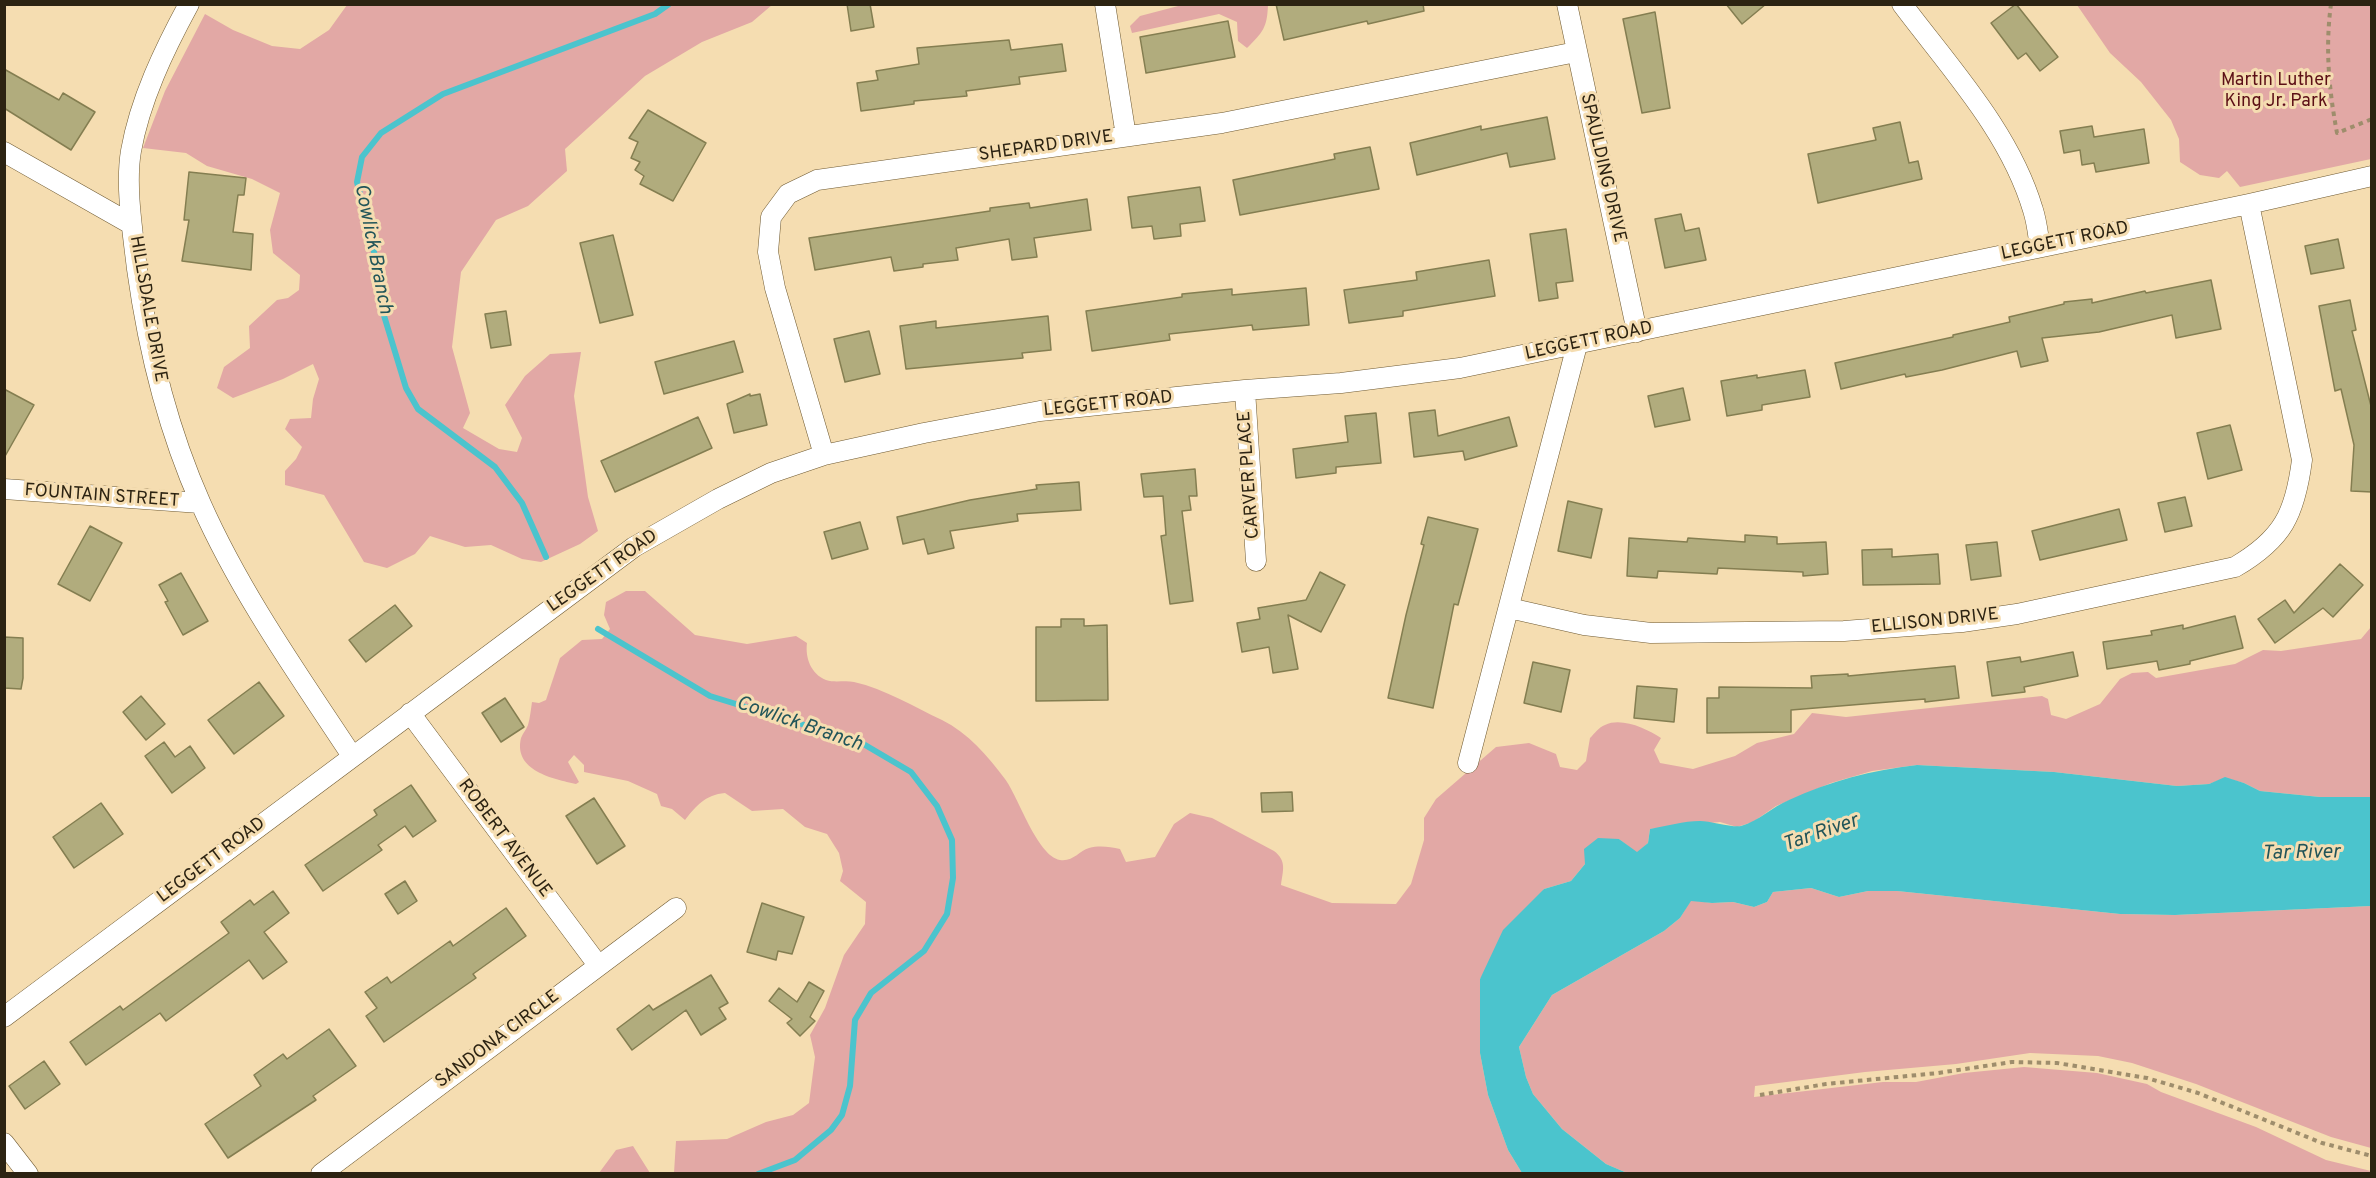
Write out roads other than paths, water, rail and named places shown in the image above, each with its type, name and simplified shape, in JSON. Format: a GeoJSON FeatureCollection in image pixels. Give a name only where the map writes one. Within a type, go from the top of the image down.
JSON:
{"type":"FeatureCollection","features":[{"type":"Feature","properties":{"kind":"street","name":"HILLSDALE DRIVE"},"geometry":{"type":"LineString","coordinates":[[189,4],[155,74],[130,153],[132,224],[152,358],[173,429],[200,503],[226,555],[266,626],[352,756]]}},
{"type":"Feature","properties":{"kind":"street"},"geometry":{"type":"LineString","coordinates":[[1105,4],[1126,136]]}},
{"type":"Feature","properties":{"kind":"street","name":"SPAULDING DRIVE"},"geometry":{"type":"LineString","coordinates":[[1567,4],[1637,332]]}},
{"type":"Feature","properties":{"kind":"street"},"geometry":{"type":"LineString","coordinates":[[1902,4],[1989,120],[2003,143],[2033,210],[2040,247]]}},
{"type":"Feature","properties":{"kind":"street","name":"SHEPARD DRIVE"},"geometry":{"type":"LineString","coordinates":[[824,456],[775,288],[768,252],[771,217],[788,194],[816,180],[1233,121],[1576,52]]}},
{"type":"Feature","properties":{"kind":"street"},"geometry":{"type":"LineString","coordinates":[[4,152],[132,224]]}},
{"type":"Feature","properties":{"kind":"street","name":"LEGGETT ROAD"},"geometry":{"type":"LineString","coordinates":[[4,1017],[634,547],[718,499],[771,473],[824,456],[924,433],[1040,411],[1245,390],[1341,383],[1460,368],[2249,204],[2372,176]]}},
{"type":"Feature","properties":{"kind":"street","name":"ELLISON DRIVE"},"geometry":{"type":"LineString","coordinates":[[1509,608],[1584,625],[1651,633],[1844,630],[1962,622],[2018,614],[2235,567],[2259,553],[2284,525],[2298,492],[2302,460],[2249,204]]}},
{"type":"Feature","properties":{"kind":"street"},"geometry":{"type":"LineString","coordinates":[[1468,764],[1577,345]]}},
{"type":"Feature","properties":{"kind":"street","name":"CARVER PLACE"},"geometry":{"type":"LineString","coordinates":[[1245,390],[1256,561]]}},
{"type":"Feature","properties":{"kind":"street","name":"FOUNTAIN STREET"},"geometry":{"type":"LineString","coordinates":[[4,489],[200,503]]}},
{"type":"Feature","properties":{"kind":"street","name":"ROBERT AVENUE"},"geometry":{"type":"LineString","coordinates":[[410,713],[598,965]]}},
{"type":"Feature","properties":{"kind":"street","name":"SANDONA CIRCLE"},"geometry":{"type":"LineString","coordinates":[[321,1173],[676,908]]}},
{"type":"Feature","properties":{"kind":"street"},"geometry":{"type":"LineString","coordinates":[[4,1143],[28,1173]]}},
{"type":"Feature","properties":{"kind":"water","name":"Tar River"},"geometry":{"type":"Polygon","coordinates":[[[1917,765],[2054,772],[2177,786],[2209,784],[2225,777],[2260,791],[2320,797],[2371,797],[2371,906],[2175,915],[2120,914],[1897,891],[1868,891],[1839,897],[1811,888],[1773,892],[1767,902],[1754,907],[1733,902],[1691,901],[1680,918],[1664,931],[1552,995],[1519,1047],[1526,1077],[1533,1094],[1562,1129],[1606,1164],[1627,1173],[1522,1173],[1508,1150],[1488,1095],[1480,1053],[1480,979],[1503,930],[1544,889],[1571,881],[1585,864],[1584,849],[1598,838],[1619,839],[1637,852],[1648,843],[1650,829],[1700,821],[1741,826],[1754,821],[1783,803],[1820,787],[1868,773],[1917,765]]]}},
{"type":"Feature","properties":{"kind":"waterway","name":"Cowlick Branch"},"geometry":{"type":"LineString","coordinates":[[546,557],[522,503],[495,467],[418,409],[406,388],[382,309],[375,256],[357,182],[362,157],[381,133],[443,94],[655,14],[669,4]]}},
{"type":"Feature","properties":{"kind":"waterway","name":"Cowlick Branch"},"geometry":{"type":"LineString","coordinates":[[598,629],[710,696],[860,742],[911,772],[937,806],[952,840],[953,878],[947,914],[924,951],[871,993],[855,1020],[850,1086],[842,1115],[831,1130],[795,1160],[758,1174]]}},
{"type":"Feature","properties":{"kind":"park label","name":"Martin Luther King Jr. Park"},"geometry":{"type":"Point","coordinates":[2276,91]}}]}
